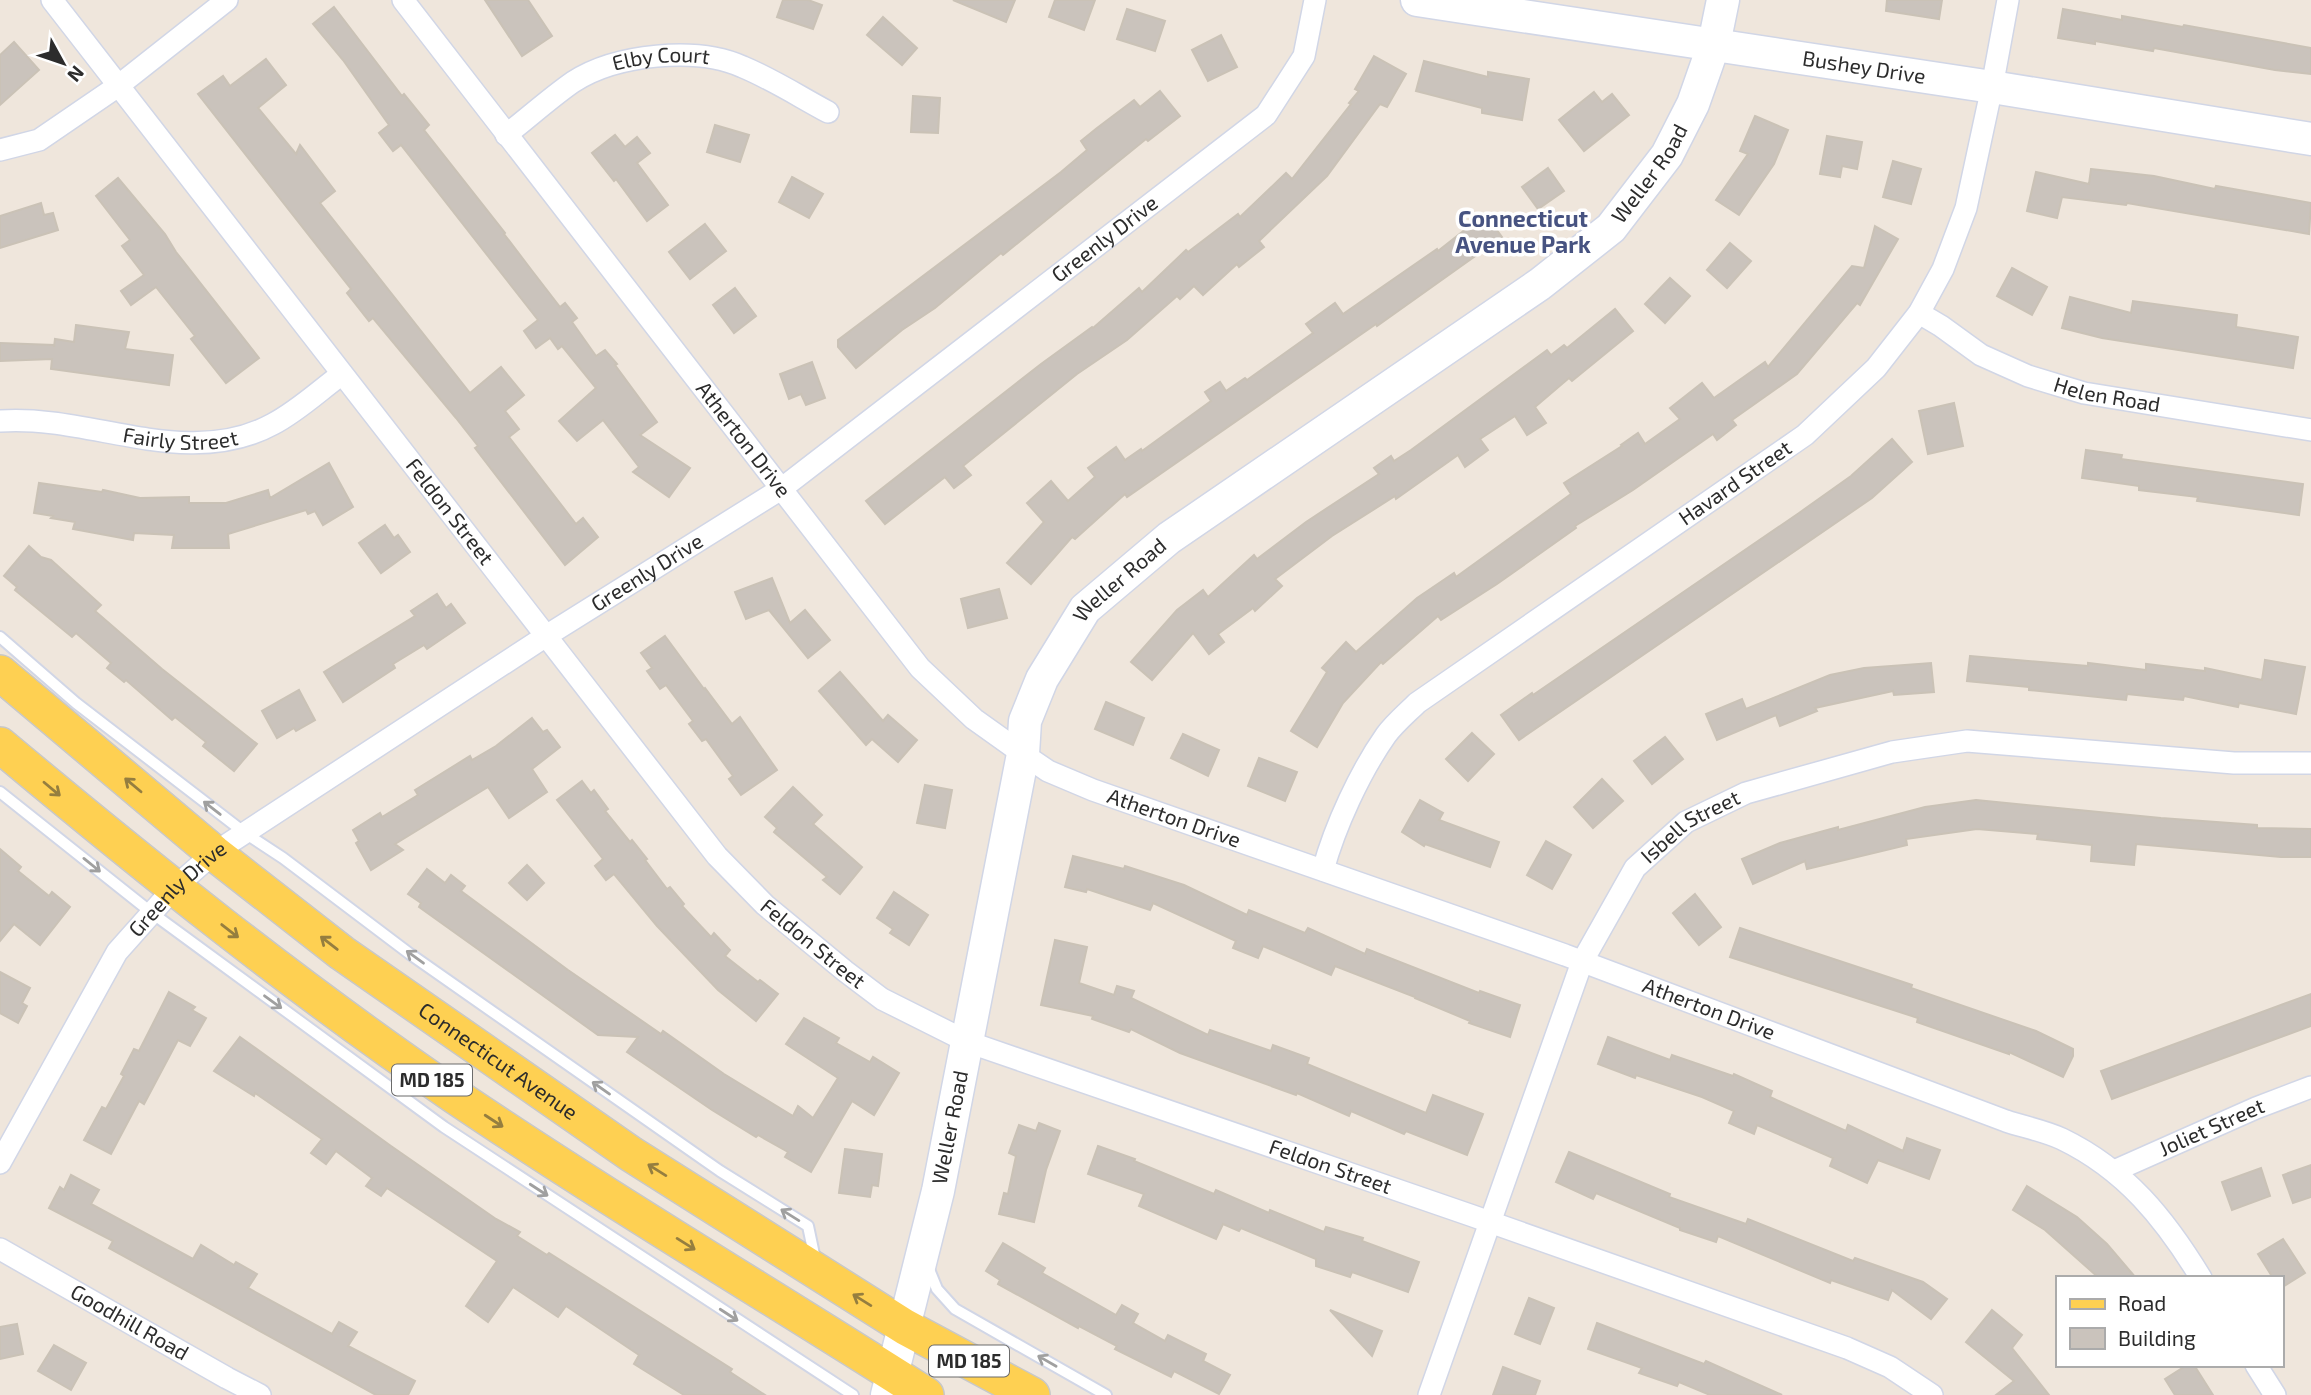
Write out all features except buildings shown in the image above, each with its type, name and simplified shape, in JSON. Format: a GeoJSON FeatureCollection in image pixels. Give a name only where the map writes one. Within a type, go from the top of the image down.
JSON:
{"type":"FeatureCollection","features":[{"type":"Feature","properties":{"kind":"main road","name":"Connecticut Avenue"},"geometry":{"type":"LineString","coordinates":[[0,673],[214,853],[353,961],[631,1154],[905,1327],[1032,1395]]}},
{"type":"Feature","properties":{"kind":"main road","name":"MD 185"},"geometry":{"type":"LineString","coordinates":[[0,745],[163,900],[304,988],[455,1096],[890,1385],[926,1395]]}},
{"type":"Feature","properties":{"kind":"street","name":"Feldon Street"},"geometry":{"type":"LineString","coordinates":[[52,0],[718,856],[765,905],[882,999],[968,1042],[1847,1348],[1890,1367],[1932,1395]]}},
{"type":"Feature","properties":{"kind":"street"},"geometry":{"type":"LineString","coordinates":[[0,150],[39,140],[118,86],[227,0]]}},
{"type":"Feature","properties":{"kind":"street","name":"Atherton Drive"},"geometry":{"type":"LineString","coordinates":[[403,0],[920,668],[974,719],[1023,754],[1048,771],[1082,785],[1582,962],[2006,1121],[2062,1139],[2114,1171],[2146,1199],[2175,1236],[2200,1276]]}},
{"type":"Feature","properties":{"kind":"street","name":"Greenly Drive"},"geometry":{"type":"LineString","coordinates":[[0,1163],[117,951],[163,900],[214,853],[546,636],[780,489],[1266,115],[1304,56],[1315,0]]}},
{"type":"Feature","properties":{"kind":"street","name":"Bushey Drive"},"geometry":{"type":"LineString","coordinates":[[1417,0],[1456,3],[2311,139]]}},
{"type":"Feature","properties":{"kind":"street","name":"Weller Road"},"geometry":{"type":"LineString","coordinates":[[890,1385],[923,1256],[968,1042],[1023,754],[1025,720],[1042,678],[1085,609],[1169,538],[1541,284],[1611,228],[1667,155],[1693,104],[1714,44],[1723,0]]}},
{"type":"Feature","properties":{"kind":"street","name":"Havard Street"},"geometry":{"type":"LineString","coordinates":[[1323,870],[1361,780],[1387,734],[1417,703],[1805,435],[1876,369],[1919,313],[1943,269],[1966,208],[2008,0]]}},
{"type":"Feature","properties":{"kind":"street","name":"Elby Court"},"geometry":{"type":"LineString","coordinates":[[506,135],[575,81],[629,59],[656,56],[715,58],[742,66],[828,112]]}},
{"type":"Feature","properties":{"kind":"street","name":"Helen Road"},"geometry":{"type":"LineString","coordinates":[[1919,313],[1981,355],[2028,376],[2084,393],[2311,430]]}},
{"type":"Feature","properties":{"kind":"street","name":"Fairly Street"},"geometry":{"type":"LineString","coordinates":[[0,421],[25,419],[172,442],[225,442],[273,424],[342,374]]}},
{"type":"Feature","properties":{"kind":"street","name":"Isbell Street"},"geometry":{"type":"LineString","coordinates":[[1429,1395],[1582,962],[1635,868],[1686,822],[1746,793],[1892,752],[1967,741],[2234,763],[2311,763]]}},
{"type":"Feature","properties":{"kind":"street","name":"Joliet Street"},"geometry":{"type":"LineString","coordinates":[[2114,1171],[2256,1108],[2311,1087]]}},
{"type":"Feature","properties":{"kind":"street","name":"Goodhill Road"},"geometry":{"type":"LineString","coordinates":[[0,1249],[222,1387],[260,1395]]}},
{"type":"Feature","properties":{"kind":"street"},"geometry":{"type":"LineString","coordinates":[[2257,1367],[2275,1395]]}},
{"type":"Feature","properties":{"kind":"lane"},"geometry":{"type":"LineString","coordinates":[[0,637],[76,703],[245,833],[283,858],[410,954],[687,1148],[808,1226],[818,1272]]}},
{"type":"Feature","properties":{"kind":"lane"},"geometry":{"type":"LineString","coordinates":[[0,792],[163,900],[444,1127],[853,1395]]}},
{"type":"Feature","properties":{"kind":"lane"},"geometry":{"type":"LineString","coordinates":[[923,1256],[937,1289],[955,1309],[1106,1395]]}},
{"type":"Feature","properties":{"kind":"district","name":"Connecticut Avenue Park"},"geometry":{"type":"Point","coordinates":[1523,232]}}]}
